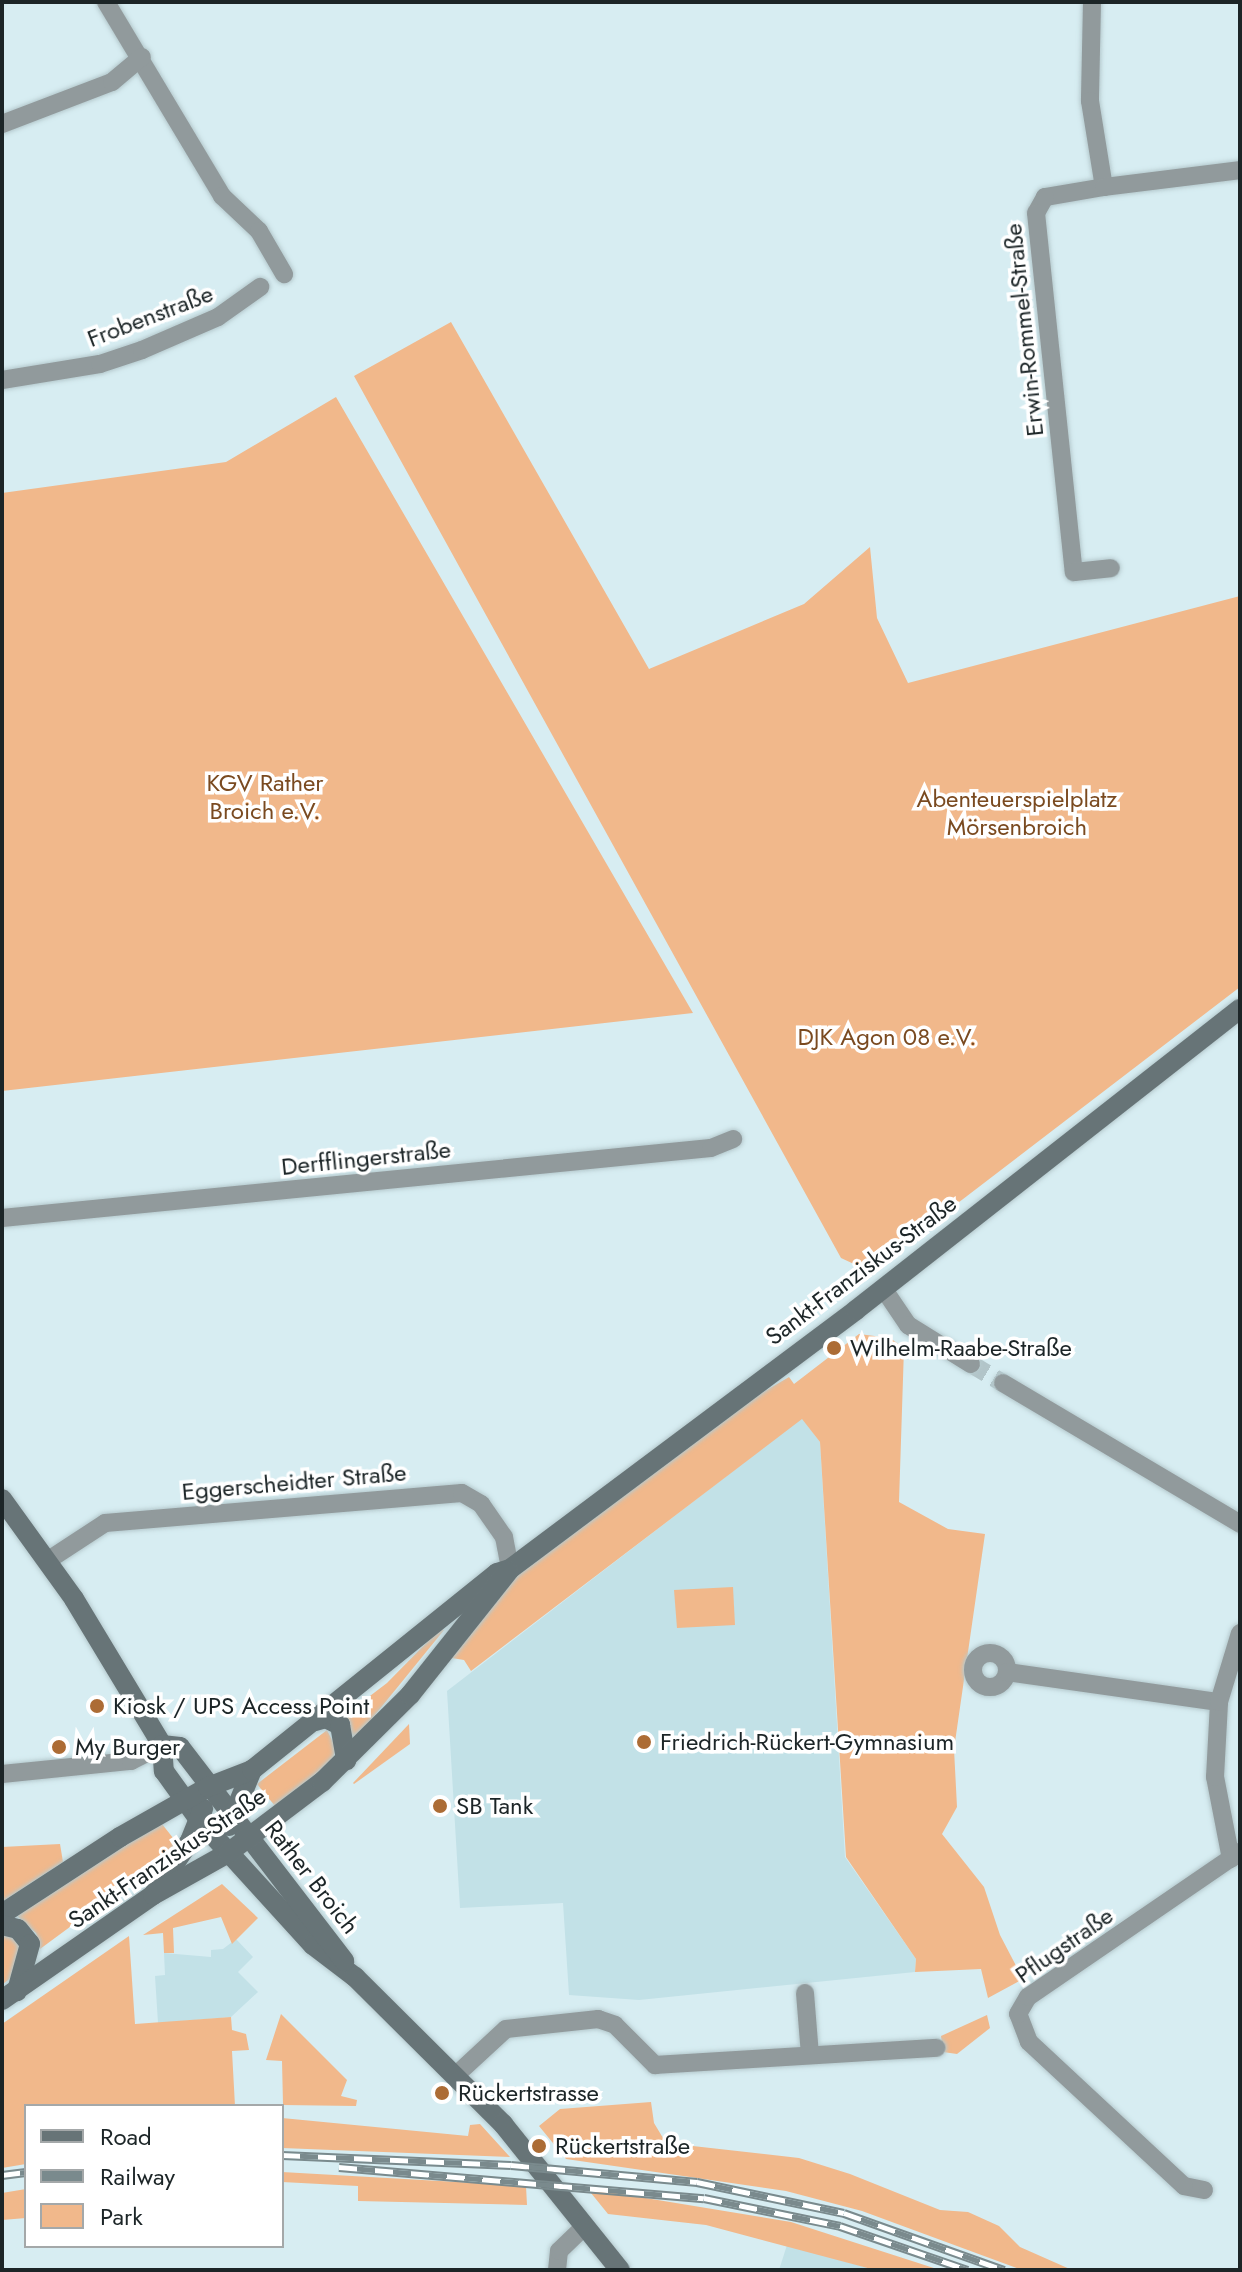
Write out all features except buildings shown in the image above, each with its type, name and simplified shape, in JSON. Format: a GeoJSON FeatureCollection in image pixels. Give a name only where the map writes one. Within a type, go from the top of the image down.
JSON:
{"type":"FeatureCollection","features":[{"type":"Feature","properties":{"kind":"main road","name":"Sankt-Franziskus-Straße"},"geometry":{"type":"LineString","coordinates":[[10,1996],[153,1895],[249,1839],[346,1760],[410,1695],[510,1569],[883,1288],[1240,1009]]}},
{"type":"Feature","properties":{"kind":"main road","name":"Rather Broich"},"geometry":{"type":"LineString","coordinates":[[2,1499],[47,1561],[162,1745],[164,1771],[160,1805],[150,1820]]}},
{"type":"Feature","properties":{"kind":"main road","name":"Sankt-Franziskus-Straße"},"geometry":{"type":"LineString","coordinates":[[2,1914],[150,1820],[208,1787],[252,1770],[497,1573],[510,1569]]}},
{"type":"Feature","properties":{"kind":"main road"},"geometry":{"type":"LineString","coordinates":[[315,1721],[326,1718],[340,1725],[346,1760]]}},
{"type":"Feature","properties":{"kind":"main road","name":"Rather Broich"},"geometry":{"type":"LineString","coordinates":[[162,1745],[180,1747],[355,1977]]}},
{"type":"Feature","properties":{"kind":"main road"},"geometry":{"type":"LineString","coordinates":[[228,1853],[230,1816],[252,1770]]}},
{"type":"Feature","properties":{"kind":"main road","name":"Rather Broich"},"geometry":{"type":"LineString","coordinates":[[164,1771],[200,1821],[313,1945],[355,1977],[530,2154],[620,2270]]}},
{"type":"Feature","properties":{"kind":"main road"},"geometry":{"type":"LineString","coordinates":[[153,1895],[200,1821],[208,1787]]}},
{"type":"Feature","properties":{"kind":"main road"},"geometry":{"type":"LineString","coordinates":[[2,1925],[18,1929],[30,1944],[10,1996]]}},
{"type":"Feature","properties":{"kind":"street"},"geometry":{"type":"LineString","coordinates":[[106,2],[142,57],[222,196],[259,231],[284,274]]}},
{"type":"Feature","properties":{"kind":"street"},"geometry":{"type":"LineString","coordinates":[[1092,2],[1090,101],[1104,187],[1240,170]]}},
{"type":"Feature","properties":{"kind":"street"},"geometry":{"type":"LineString","coordinates":[[2,124],[112,82],[142,57]]}},
{"type":"Feature","properties":{"kind":"street","name":"Erwin-Rommel-Straße"},"geometry":{"type":"LineString","coordinates":[[1104,187],[1045,197],[1036,213],[1074,572],[1111,568]]}},
{"type":"Feature","properties":{"kind":"street","name":"Frobenstraße"},"geometry":{"type":"LineString","coordinates":[[2,380],[100,364],[142,350],[218,317],[260,287]]}},
{"type":"Feature","properties":{"kind":"street","name":"Derfflingerstraße"},"geometry":{"type":"LineString","coordinates":[[2,1218],[711,1148],[733,1139]]}},
{"type":"Feature","properties":{"kind":"street"},"geometry":{"type":"LineString","coordinates":[[883,1288],[908,1325],[971,1364]]}},
{"type":"Feature","properties":{"kind":"street"},"geometry":{"type":"LineString","coordinates":[[1003,1383],[1240,1524]]}},
{"type":"Feature","properties":{"kind":"street","name":"Eggerscheidter Straße"},"geometry":{"type":"LineString","coordinates":[[47,1561],[105,1523],[462,1493],[481,1504],[504,1537],[510,1569]]}},
{"type":"Feature","properties":{"kind":"street"},"geometry":{"type":"LineString","coordinates":[[1237,1858],[1216,1799],[1219,1702],[1240,1633]]}},
{"type":"Feature","properties":{"kind":"street"},"geometry":{"type":"LineString","coordinates":[[1007,1672],[1219,1702]]}},
{"type":"Feature","properties":{"kind":"street"},"geometry":{"type":"LineString","coordinates":[[2,1774],[131,1761],[162,1745]]}},
{"type":"Feature","properties":{"kind":"street","name":"Pflugstraße"},"geometry":{"type":"LineString","coordinates":[[1204,2190],[1184,2186],[1040,2052],[1020,2027],[1018,2014],[1028,1997],[1237,1858]]}},
{"type":"Feature","properties":{"kind":"street"},"geometry":{"type":"LineString","coordinates":[[805,1993],[810,2055]]}},
{"type":"Feature","properties":{"kind":"street"},"geometry":{"type":"LineString","coordinates":[[455,2076],[506,2029],[598,2019],[615,2025],[655,2065],[936,2048]]}},
{"type":"Feature","properties":{"kind":"street"},"geometry":{"type":"LineString","coordinates":[[557,2270],[559,2251],[585,2226]]}},
{"type":"Feature","properties":{"kind":"shaded area","name":"Friedrich-Rückert-Gymnasium"},"geometry":{"type":"Polygon","coordinates":[[[802,1418],[820,1442],[845,1857],[916,1959],[915,1972],[639,2000],[569,1995],[563,1903],[460,1908],[447,1691],[802,1418]]]}},
{"type":"Feature","properties":{"kind":"shaded area"},"geometry":{"type":"Polygon","coordinates":[[[236,1939],[253,1957],[238,1972],[258,1992],[231,2017],[158,2023],[155,1976],[165,1975],[164,1953],[211,1957],[211,1950],[223,1949],[236,1939]]]}},
{"type":"Feature","properties":{"kind":"shaded area"},"geometry":{"type":"Polygon","coordinates":[[[787,2245],[875,2270],[779,2270],[787,2245]]]}},
{"type":"Feature","properties":{"kind":"green space","name":"DJK Agon 08 e.V."},"geometry":{"type":"Polygon","coordinates":[[[451,322],[649,669],[804,604],[870,547],[877,618],[908,683],[1240,596],[1240,987],[869,1271],[841,1258],[354,376],[451,322]]]}},
{"type":"Feature","properties":{"kind":"green space","name":"KGV Rather Broich e.V."},"geometry":{"type":"Polygon","coordinates":[[[336,397],[693,1013],[2,1091],[2,493],[226,462],[336,397]]]}},
{"type":"Feature","properties":{"kind":"green space"},"geometry":{"type":"Polygon","coordinates":[[[859,1334],[890,1338],[904,1348],[899,1502],[948,1529],[985,1534],[954,1749],[957,1807],[942,1834],[984,1887],[1000,1935],[1023,1979],[988,1998],[981,1969],[915,1972],[916,1959],[846,1857],[820,1442],[802,1419],[471,1671],[464,1660],[446,1657],[524,1564],[726,1414],[789,1377],[794,1384],[859,1334]]]}},
{"type":"Feature","properties":{"kind":"green space"},"geometry":{"type":"Polygon","coordinates":[[[733,1587],[735,1625],[677,1628],[674,1590],[733,1587]]]}},
{"type":"Feature","properties":{"kind":"green space"},"geometry":{"type":"Polygon","coordinates":[[[440,1629],[444,1630],[353,1742],[341,1718],[387,1683],[440,1629]]]}},
{"type":"Feature","properties":{"kind":"green space"},"geometry":{"type":"Polygon","coordinates":[[[409,1724],[410,1744],[354,1784],[353,1783],[409,1724]]]}},
{"type":"Feature","properties":{"kind":"green space"},"geometry":{"type":"Polygon","coordinates":[[[327,1730],[336,1748],[332,1763],[275,1806],[257,1784],[327,1730]]]}},
{"type":"Feature","properties":{"kind":"green space"},"geometry":{"type":"Polygon","coordinates":[[[162,1824],[177,1843],[158,1862],[40,1949],[36,1933],[17,1916],[118,1846],[162,1824]]]}},
{"type":"Feature","properties":{"kind":"green space"},"geometry":{"type":"Polygon","coordinates":[[[60,1844],[63,1862],[2,1902],[2,1847],[60,1844]]]}},
{"type":"Feature","properties":{"kind":"green space"},"geometry":{"type":"Polygon","coordinates":[[[222,1884],[258,1918],[232,1944],[221,1917],[173,1928],[174,1953],[164,1953],[163,1933],[143,1935],[222,1884]]]}},
{"type":"Feature","properties":{"kind":"green space"},"geometry":{"type":"Polygon","coordinates":[[[2,1929],[24,1943],[18,1972],[2,1985],[2,1929]]]}},
{"type":"Feature","properties":{"kind":"green space"},"geometry":{"type":"Polygon","coordinates":[[[129,1936],[135,2024],[231,2017],[232,2030],[246,2034],[249,2050],[232,2051],[235,2104],[24,2104],[24,2164],[2,2168],[2,2024],[129,1936]]]}},
{"type":"Feature","properties":{"kind":"green space"},"geometry":{"type":"Polygon","coordinates":[[[281,2014],[347,2080],[341,2096],[357,2100],[356,2106],[284,2105],[282,2061],[266,2060],[281,2014]]]}},
{"type":"Feature","properties":{"kind":"green space"},"geometry":{"type":"Polygon","coordinates":[[[987,2015],[990,2028],[957,2054],[943,2052],[941,2036],[987,2015]]]}},
{"type":"Feature","properties":{"kind":"green space"},"geometry":{"type":"Polygon","coordinates":[[[651,2102],[654,2123],[666,2143],[799,2158],[850,2174],[940,2210],[968,2212],[999,2226],[1020,2247],[1072,2270],[1022,2270],[862,2211],[786,2191],[566,2159],[539,2126],[560,2109],[651,2102]]]}},
{"type":"Feature","properties":{"kind":"green space"},"geometry":{"type":"Polygon","coordinates":[[[284,2118],[468,2136],[470,2125],[480,2124],[510,2157],[284,2148],[284,2118]]]}},
{"type":"Feature","properties":{"kind":"green space"},"geometry":{"type":"Polygon","coordinates":[[[284,2172],[526,2186],[527,2205],[358,2201],[358,2186],[284,2182],[284,2172]]]}},
{"type":"Feature","properties":{"kind":"green space"},"geometry":{"type":"Polygon","coordinates":[[[24,2189],[24,2218],[2,2220],[2,2193],[24,2189]]]}},
{"type":"Feature","properties":{"kind":"green space"},"geometry":{"type":"Polygon","coordinates":[[[603,2191],[791,2222],[940,2270],[875,2270],[706,2225],[608,2214],[591,2193],[603,2191]]]}},
{"type":"Feature","properties":{"kind":"tunnel"},"geometry":{"type":"LineString","coordinates":[[971,1364],[1003,1383]]}},
{"type":"Feature","properties":{"kind":"railway"},"geometry":{"type":"LineString","coordinates":[[284,2155],[511,2165],[697,2182],[844,2213],[1004,2270]]}},
{"type":"Feature","properties":{"kind":"railway"},"geometry":{"type":"LineString","coordinates":[[339,2167],[704,2198],[840,2226],[968,2270]]}},
{"type":"Feature","properties":{"kind":"railway"},"geometry":{"type":"LineString","coordinates":[[2,2175],[24,2172]]}},
{"type":"Feature","properties":{"kind":"place","name":"Wilhelm-Raabe-Straße"},"geometry":{"type":"Point","coordinates":[834,1348]}},
{"type":"Feature","properties":{"kind":"place","name":"Kiosk / UPS Access Point"},"geometry":{"type":"Point","coordinates":[97,1706]}},
{"type":"Feature","properties":{"kind":"place","name":"Friedrich-Rückert-Gymnasium"},"geometry":{"type":"Point","coordinates":[644,1742]}},
{"type":"Feature","properties":{"kind":"place","name":"My Burger"},"geometry":{"type":"Point","coordinates":[59,1747]}},
{"type":"Feature","properties":{"kind":"place","name":"SB Tank"},"geometry":{"type":"Point","coordinates":[440,1806]}},
{"type":"Feature","properties":{"kind":"place","name":"Rückertstrasse"},"geometry":{"type":"Point","coordinates":[442,2093]}},
{"type":"Feature","properties":{"kind":"place","name":"Rückertstraße"},"geometry":{"type":"Point","coordinates":[539,2146]}},
{"type":"Feature","properties":{"kind":"park label","name":"Abenteuerspielplatz Mörsenbroich"},"geometry":{"type":"Point","coordinates":[1017,813]}}]}
